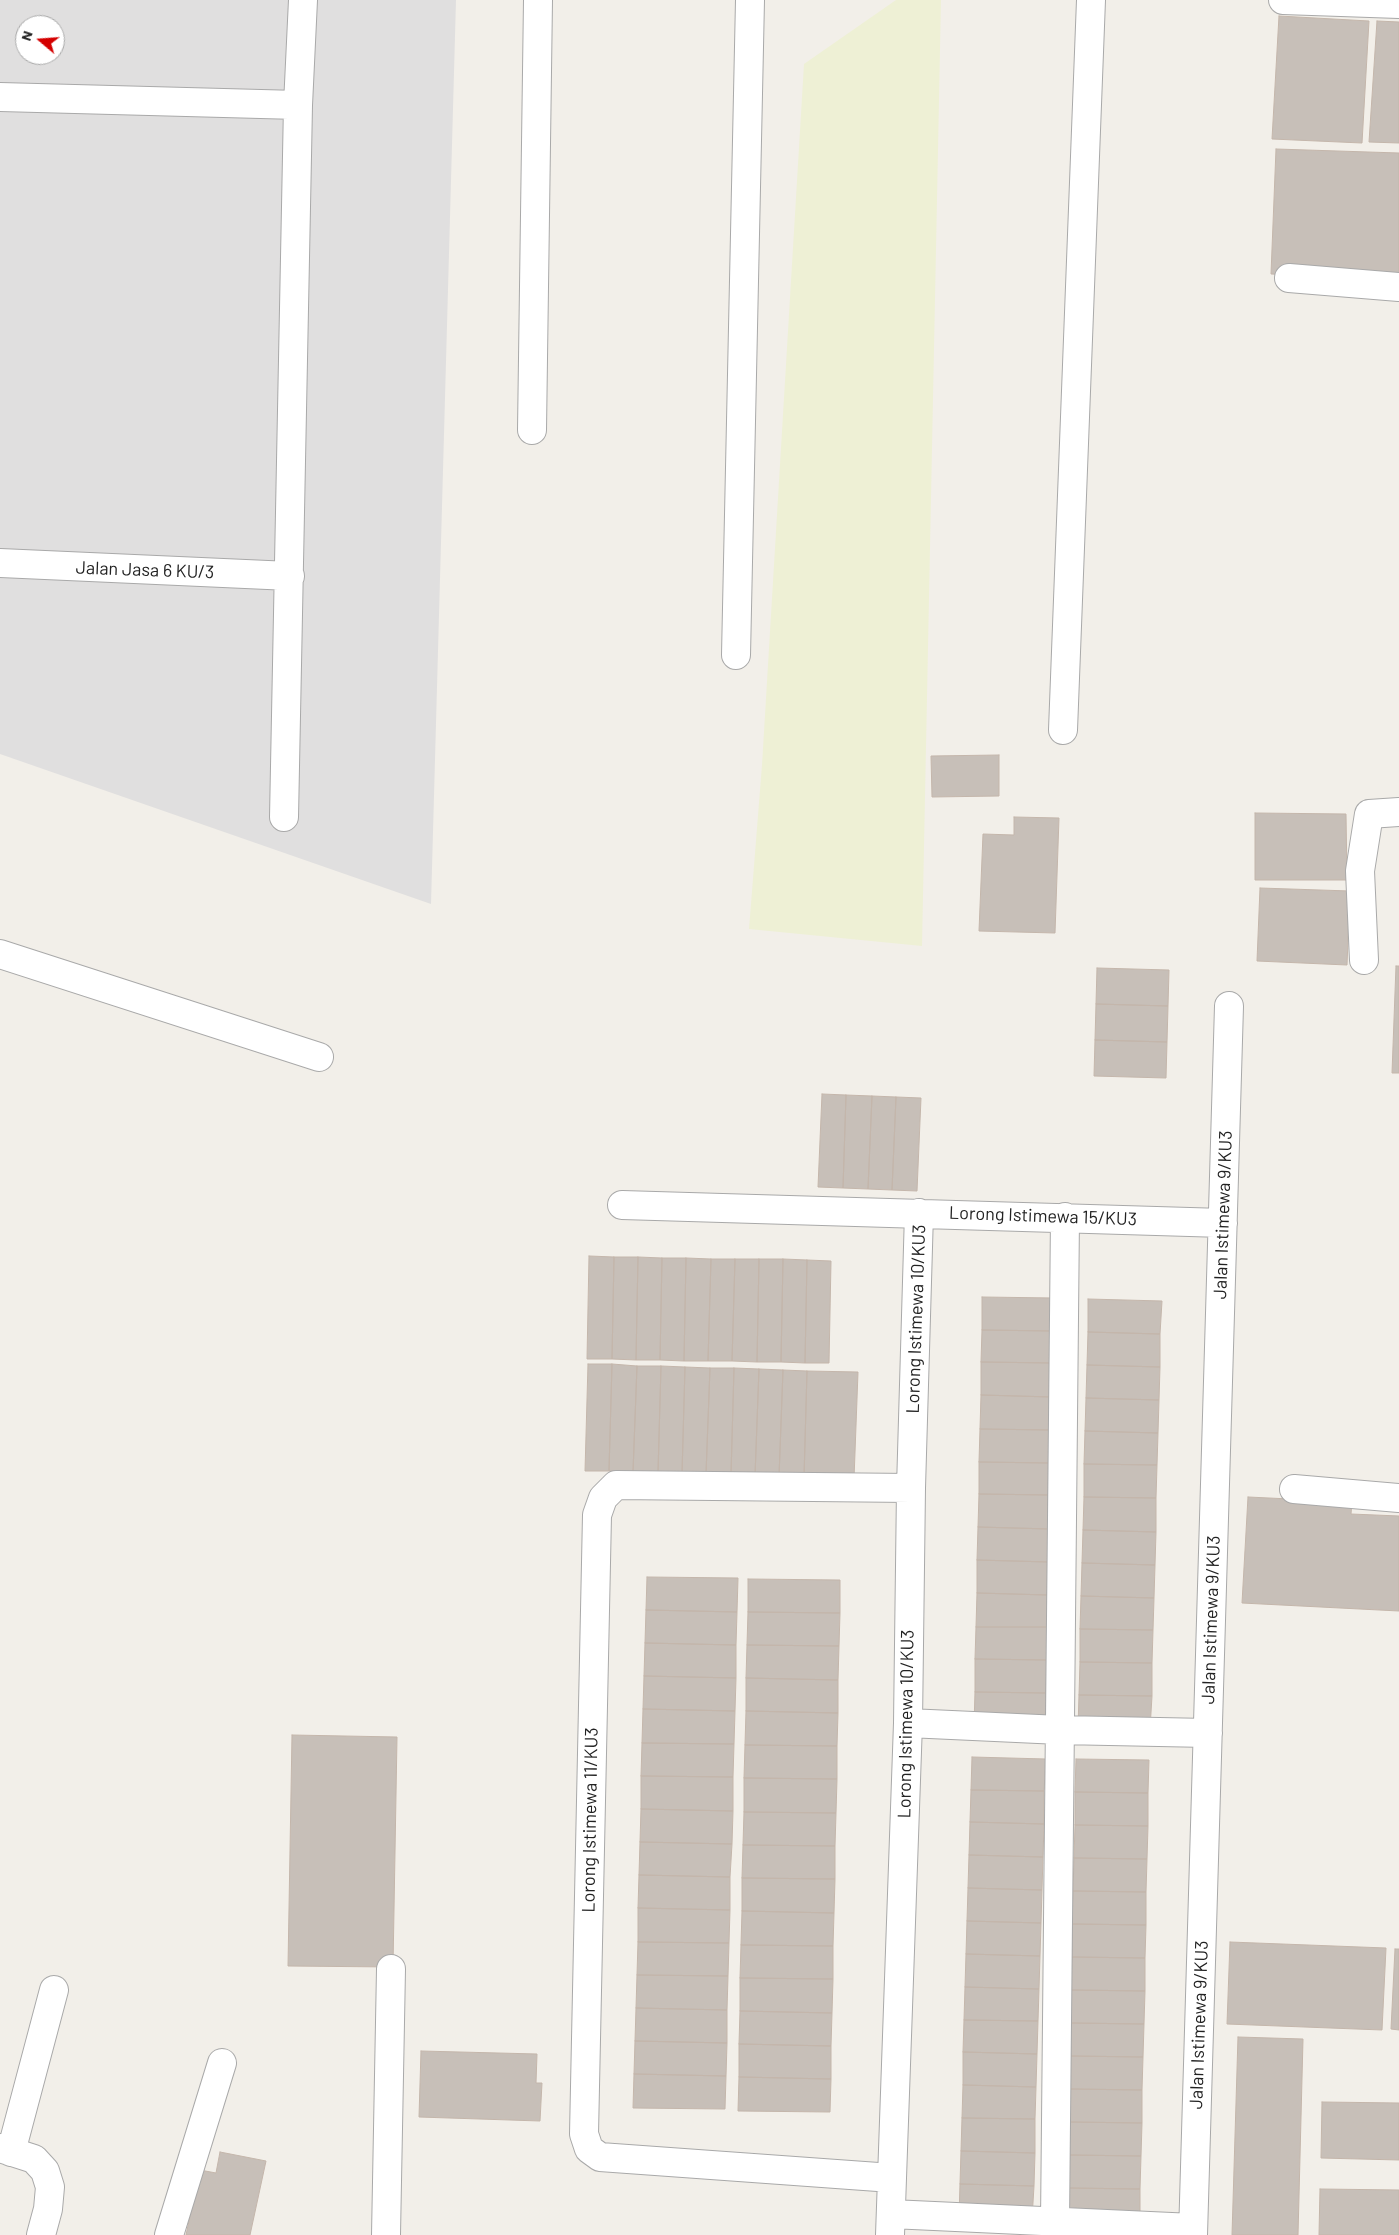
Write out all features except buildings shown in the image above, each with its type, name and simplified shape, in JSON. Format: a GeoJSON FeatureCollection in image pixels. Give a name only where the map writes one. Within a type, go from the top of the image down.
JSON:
{"type":"FeatureCollection","features":[{"type":"Feature","properties":{"kind":"street"},"geometry":{"type":"LineString","coordinates":[[284,817],[298,105],[303,0]]}},
{"type":"Feature","properties":{"kind":"street"},"geometry":{"type":"LineString","coordinates":[[532,430],[538,0]]}},
{"type":"Feature","properties":{"kind":"street"},"geometry":{"type":"LineString","coordinates":[[736,655],[750,0]]}},
{"type":"Feature","properties":{"kind":"street"},"geometry":{"type":"LineString","coordinates":[[1063,730],[1091,0]]}},
{"type":"Feature","properties":{"kind":"street"},"geometry":{"type":"LineString","coordinates":[[1283,0],[1399,4]]}},
{"type":"Feature","properties":{"kind":"street"},"geometry":{"type":"LineString","coordinates":[[0,97],[298,105]]}},
{"type":"Feature","properties":{"kind":"street"},"geometry":{"type":"LineString","coordinates":[[1289,278],[1399,287]]}},
{"type":"Feature","properties":{"kind":"street","name":"Jalan Jasa 6 KU/3"},"geometry":{"type":"LineString","coordinates":[[0,563],[290,576]]}},
{"type":"Feature","properties":{"kind":"street"},"geometry":{"type":"LineString","coordinates":[[1364,960],[1360,872],[1369,814],[1399,812]]}},
{"type":"Feature","properties":{"kind":"street"},"geometry":{"type":"LineString","coordinates":[[0,954],[320,1057]]}},
{"type":"Feature","properties":{"kind":"street","name":"Jalan Istimewa 9/KU3"},"geometry":{"type":"LineString","coordinates":[[1193,2232],[1229,1006]]}},
{"type":"Feature","properties":{"kind":"street","name":"Lorong Istimewa 15/KU3"},"geometry":{"type":"LineString","coordinates":[[622,1205],[1223,1222]]}},
{"type":"Feature","properties":{"kind":"street","name":"Lorong Istimewa 10/KU3"},"geometry":{"type":"LineString","coordinates":[[891,2224],[908,1723],[911,1488],[920,1213]]}},
{"type":"Feature","properties":{"kind":"street"},"geometry":{"type":"LineString","coordinates":[[1055,2221],[1065,1217]]}},
{"type":"Feature","properties":{"kind":"street","name":"Lorong Istimewa 11/KU3"},"geometry":{"type":"LineString","coordinates":[[892,2178],[600,2156],[589,2149],[584,2134],[596,1515],[603,1498],[616,1485],[911,1488]]}},
{"type":"Feature","properties":{"kind":"street"},"geometry":{"type":"LineString","coordinates":[[1294,1489],[1399,1498]]}},
{"type":"Feature","properties":{"kind":"street"},"geometry":{"type":"LineString","coordinates":[[908,1723],[1060,1730],[1208,1733]]}},
{"type":"Feature","properties":{"kind":"street"},"geometry":{"type":"LineString","coordinates":[[386,2235],[391,1969]]}},
{"type":"Feature","properties":{"kind":"street"},"geometry":{"type":"LineString","coordinates":[[41,2235],[48,2209],[50,2187],[44,2170],[34,2160],[5,2150],[54,1990]]}},
{"type":"Feature","properties":{"kind":"street"},"geometry":{"type":"LineString","coordinates":[[169,2235],[222,2063]]}},
{"type":"Feature","properties":{"kind":"street"},"geometry":{"type":"LineString","coordinates":[[891,2224],[1055,2221],[1193,2232]]}},
{"type":"Feature","properties":{"kind":"shaded area"},"geometry":{"type":"Polygon","coordinates":[[[0,0],[456,0],[431,904],[0,754],[0,0]]]}},
{"type":"Feature","properties":{"kind":"green space"},"geometry":{"type":"Polygon","coordinates":[[[896,0],[941,0],[922,946],[749,929],[762,765],[804,64],[896,0]]]}}]}
